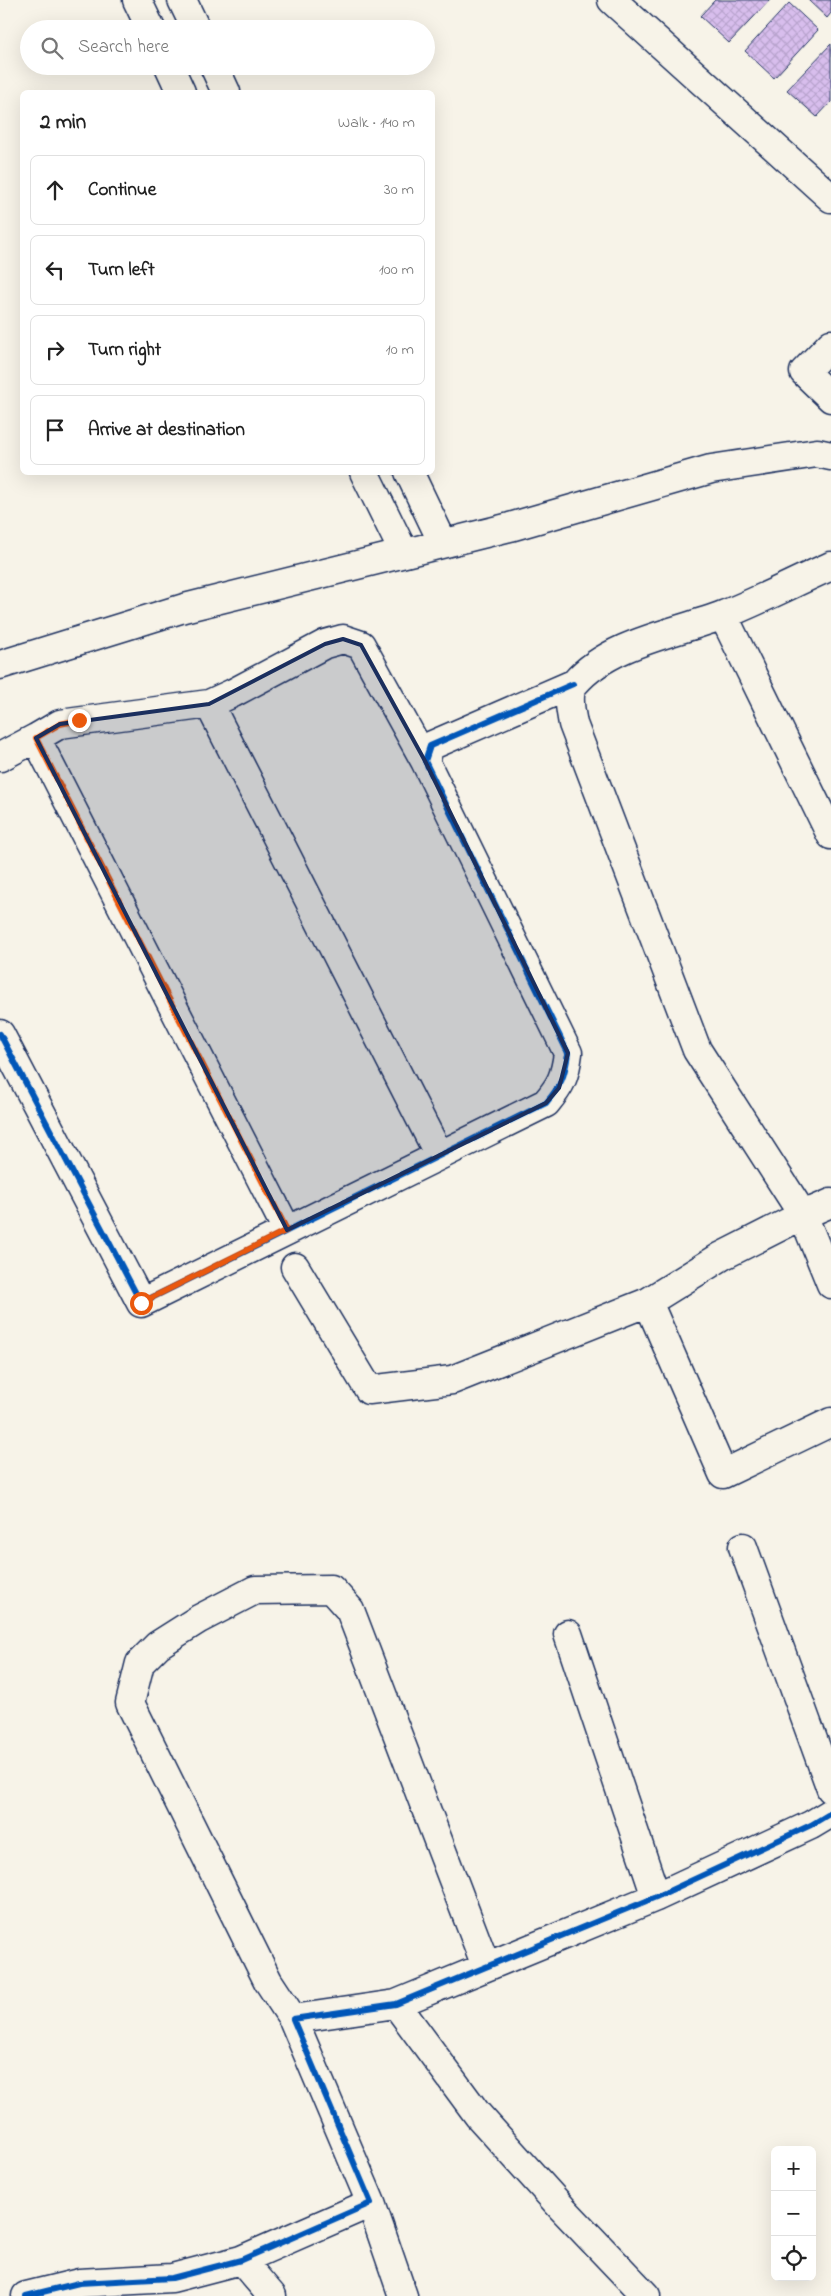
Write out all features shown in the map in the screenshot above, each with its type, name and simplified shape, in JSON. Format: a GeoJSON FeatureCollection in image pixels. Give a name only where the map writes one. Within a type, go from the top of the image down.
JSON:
{"type":"FeatureCollection","features":[{"type":"Feature","properties":{"kind":"street"},"geometry":{"type":"LineString","coordinates":[[138,0],[147,20]]}},
{"type":"Feature","properties":{"kind":"street"},"geometry":{"type":"LineString","coordinates":[[182,0],[192,20]]}},
{"type":"Feature","properties":{"kind":"street"},"geometry":{"type":"LineString","coordinates":[[612,0],[831,198]]}},
{"type":"Feature","properties":{"kind":"street"},"geometry":{"type":"LineString","coordinates":[[174,75],[181,90]]}},
{"type":"Feature","properties":{"kind":"street"},"geometry":{"type":"LineString","coordinates":[[218,75],[225,90]]}},
{"type":"Feature","properties":{"kind":"street"},"geometry":{"type":"LineString","coordinates":[[831,344],[804,372],[831,398]]}},
{"type":"Feature","properties":{"kind":"street"},"geometry":{"type":"LineString","coordinates":[[0,665],[184,608],[510,527],[711,469],[817,453],[831,456]]}},
{"type":"Feature","properties":{"kind":"street"},"geometry":{"type":"LineString","coordinates":[[365,475],[404,553]]}},
{"type":"Feature","properties":{"kind":"street"},"geometry":{"type":"LineString","coordinates":[[410,475],[443,544]]}},
{"type":"Feature","properties":{"kind":"street"},"geometry":{"type":"LineString","coordinates":[[426,761],[430,746],[573,684],[594,666],[633,645],[723,615],[831,566]]}},
{"type":"Feature","properties":{"kind":"street"},"geometry":{"type":"LineString","coordinates":[[723,615],[831,835]]}},
{"type":"Feature","properties":{"kind":"street"},"geometry":{"type":"LineString","coordinates":[[0,756],[60,724],[209,704],[234,693],[325,644],[343,639],[361,645],[426,761],[568,1053],[566,1073],[559,1088],[546,1103],[141,1303],[0,1034]]}},
{"type":"Feature","properties":{"kind":"street"},"geometry":{"type":"LineString","coordinates":[[573,684],[569,707],[573,724],[697,1050],[803,1215],[831,1284]]}},
{"type":"Feature","properties":{"kind":"street"},"geometry":{"type":"LineString","coordinates":[[209,704],[439,1156]]}},
{"type":"Feature","properties":{"kind":"street"},"geometry":{"type":"LineString","coordinates":[[36,738],[287,1230]]}},
{"type":"Feature","properties":{"kind":"street"},"geometry":{"type":"LineString","coordinates":[[296,1267],[368,1390],[452,1380],[648,1302],[722,1256],[831,1202]]}},
{"type":"Feature","properties":{"kind":"street"},"geometry":{"type":"LineString","coordinates":[[648,1302],[723,1474],[831,1422]]}},
{"type":"Feature","properties":{"kind":"street"},"geometry":{"type":"LineString","coordinates":[[744,1547],[831,1789]]}},
{"type":"Feature","properties":{"kind":"street"},"geometry":{"type":"LineString","coordinates":[[403,2296],[371,2203],[293,2018],[268,1981],[130,1703],[140,1663],[158,1645],[199,1618],[255,1590],[331,1589],[350,1610],[486,1966]]}},
{"type":"Feature","properties":{"kind":"street"},"geometry":{"type":"LineString","coordinates":[[568,1634],[656,1897]]}},
{"type":"Feature","properties":{"kind":"street"},"geometry":{"type":"LineString","coordinates":[[293,2018],[396,2004],[656,1897],[810,1825],[831,1813]]}},
{"type":"Feature","properties":{"kind":"street"},"geometry":{"type":"LineString","coordinates":[[396,2004],[478,2115],[562,2208],[646,2296]]}},
{"type":"Feature","properties":{"kind":"street"},"geometry":{"type":"LineString","coordinates":[[26,2296],[79,2283],[174,2287],[371,2203]]}},
{"type":"Feature","properties":{"kind":"street"},"geometry":{"type":"LineString","coordinates":[[241,2260],[272,2296]]}},
{"type":"Feature","properties":{"kind":"highlighted area"},"geometry":{"type":"Polygon","coordinates":[[[343,639],[361,645],[425,761],[568,1053],[559,1088],[546,1103],[287,1230],[36,738],[60,724],[209,704],[325,644],[343,639]]]}},
{"type":"Feature","properties":{"kind":"building"},"geometry":{"type":"Polygon","coordinates":[[[715,0],[770,0],[729,43],[700,16],[715,0]]]}},
{"type":"Feature","properties":{"kind":"building"},"geometry":{"type":"Polygon","coordinates":[[[808,0],[831,0],[831,13],[827,18],[808,0]]]}},
{"type":"Feature","properties":{"kind":"building"},"geometry":{"type":"Polygon","coordinates":[[[789,3],[818,30],[774,78],[745,51],[789,3]]]}},
{"type":"Feature","properties":{"kind":"building"},"geometry":{"type":"Polygon","coordinates":[[[831,44],[831,102],[817,117],[787,90],[831,44]]]}},
{"type":"Feature","properties":{"kind":"cycle path"},"geometry":{"type":"LineString","coordinates":[[0,1034],[141,1303],[546,1103],[562,1080],[568,1053],[425,761],[430,746],[573,684]]}},
{"type":"Feature","properties":{"kind":"cycle path"},"geometry":{"type":"LineString","coordinates":[[26,2296],[79,2283],[172,2278],[241,2260],[371,2203],[293,2019],[396,2004],[656,1897],[811,1825],[831,1813]]}},
{"type":"Feature","properties":{"kind":"route"},"geometry":{"type":"LineString","coordinates":[[79,720],[60,724],[36,738],[287,1230],[141,1303]]}}]}
